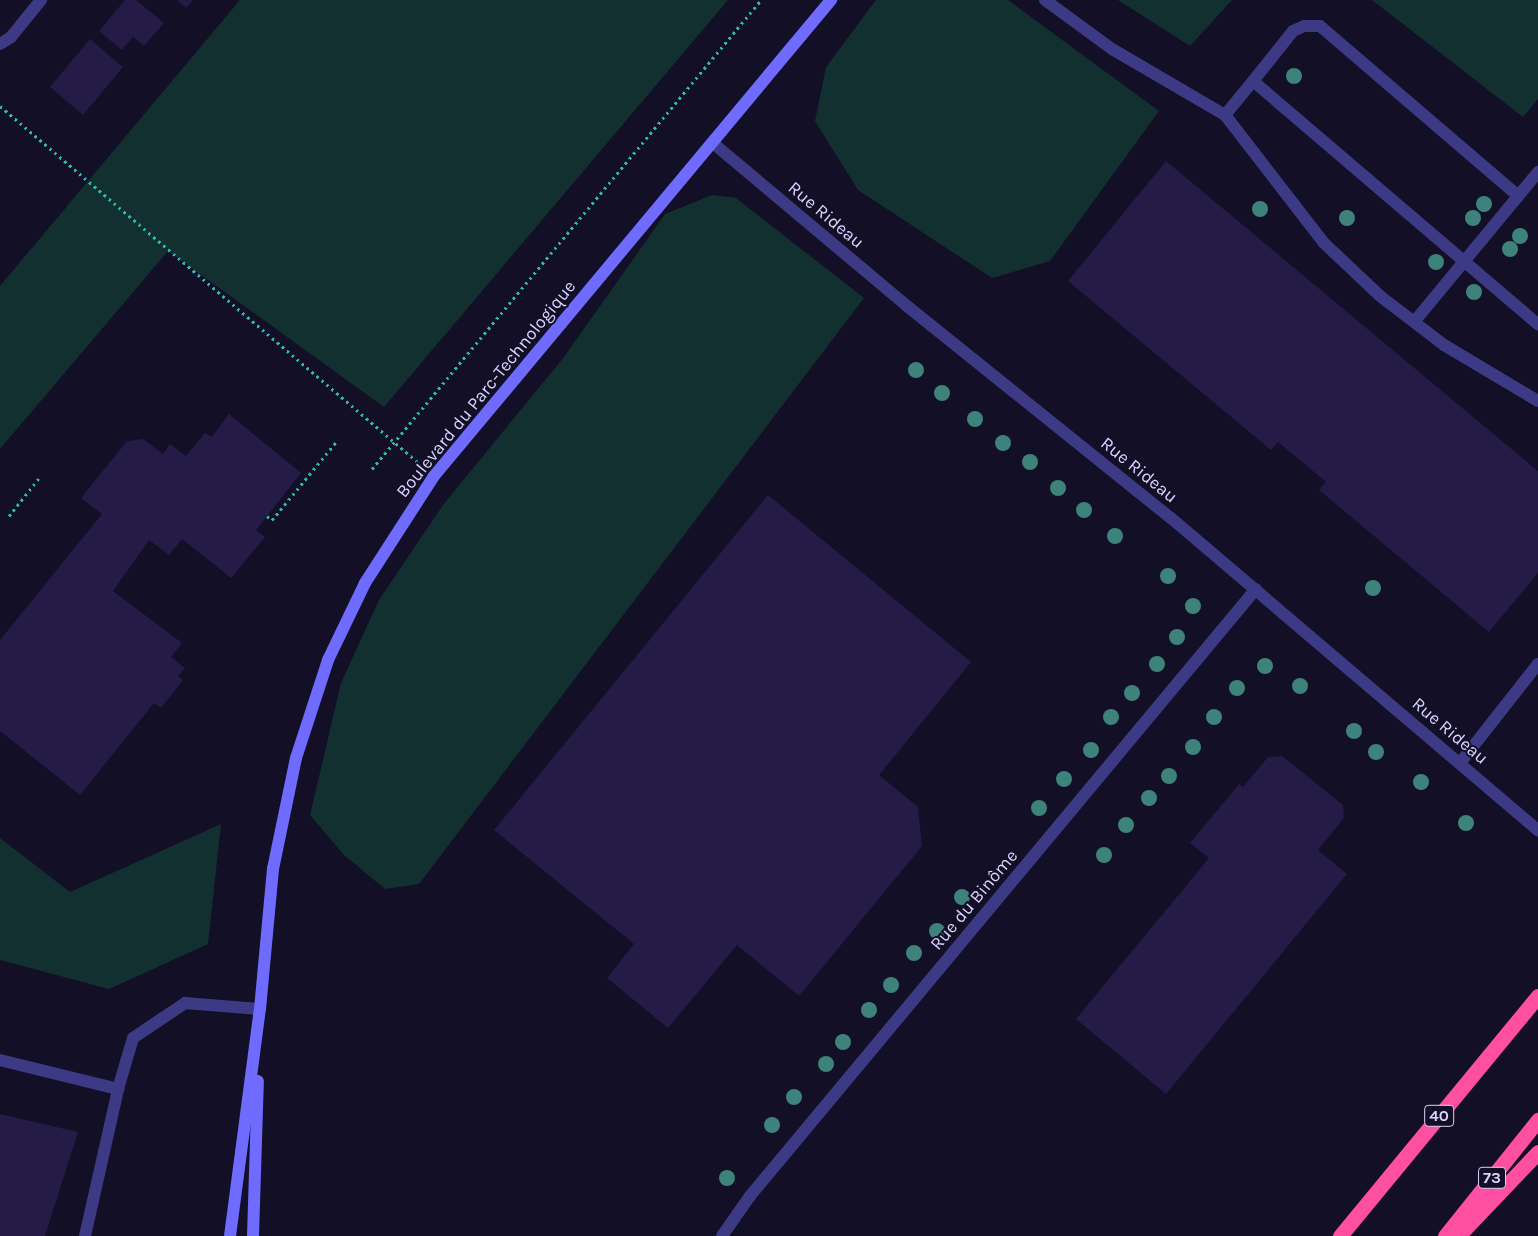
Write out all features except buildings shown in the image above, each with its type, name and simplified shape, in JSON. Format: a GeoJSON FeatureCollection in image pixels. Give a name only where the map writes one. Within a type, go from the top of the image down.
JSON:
{"type":"FeatureCollection","features":[{"type":"Feature","properties":{"kind":"highway","name":"40"},"geometry":{"type":"LineString","coordinates":[[1340,1236],[1538,996]]}},
{"type":"Feature","properties":{"kind":"highway","name":"73"},"geometry":{"type":"LineString","coordinates":[[1445,1236],[1538,1120]]}},
{"type":"Feature","properties":{"kind":"highway"},"geometry":{"type":"LineString","coordinates":[[1458,1236],[1538,1152]]}},
{"type":"Feature","properties":{"kind":"street"},"geometry":{"type":"LineString","coordinates":[[0,44],[11,37],[41,0]]}},
{"type":"Feature","properties":{"kind":"street","name":"Boulevard du Parc-Technologique"},"geometry":{"type":"LineString","coordinates":[[230,1236],[260,1008],[273,869],[296,758],[328,660],[365,583],[434,476],[714,144],[831,0]]}},
{"type":"Feature","properties":{"kind":"street"},"geometry":{"type":"LineString","coordinates":[[1045,0],[1112,49],[1225,115],[1324,243],[1380,296],[1444,345],[1538,401]]}},
{"type":"Feature","properties":{"kind":"street"},"geometry":{"type":"LineString","coordinates":[[1225,115],[1293,31],[1304,26],[1320,26],[1518,196]]}},
{"type":"Feature","properties":{"kind":"street"},"geometry":{"type":"LineString","coordinates":[[1253,81],[1538,324]]}},
{"type":"Feature","properties":{"kind":"street","name":"Rue Rideau"},"geometry":{"type":"LineString","coordinates":[[714,144],[1256,590],[1538,830]]}},
{"type":"Feature","properties":{"kind":"street"},"geometry":{"type":"LineString","coordinates":[[1414,322],[1538,172]]}},
{"type":"Feature","properties":{"kind":"street","name":"Rue du Binôme"},"geometry":{"type":"LineString","coordinates":[[722,1236],[750,1196],[1256,590]]}},
{"type":"Feature","properties":{"kind":"street"},"geometry":{"type":"LineString","coordinates":[[1460,763],[1538,664]]}},
{"type":"Feature","properties":{"kind":"street"},"geometry":{"type":"LineString","coordinates":[[85,1236],[118,1089],[133,1038],[185,1003],[260,1008]]}},
{"type":"Feature","properties":{"kind":"street","name":"Boulevard du Parc-Technologique"},"geometry":{"type":"LineString","coordinates":[[253,1236],[260,1008]]}},
{"type":"Feature","properties":{"kind":"street"},"geometry":{"type":"LineString","coordinates":[[0,1060],[118,1089]]}},
{"type":"Feature","properties":{"kind":"path"},"geometry":{"type":"LineString","coordinates":[[372,469],[392,442],[761,0]]}},
{"type":"Feature","properties":{"kind":"path"},"geometry":{"type":"LineString","coordinates":[[0,106],[434,476]]}},
{"type":"Feature","properties":{"kind":"path"},"geometry":{"type":"LineString","coordinates":[[267,516],[272,520],[338,441]]}},
{"type":"Feature","properties":{"kind":"path"},"geometry":{"type":"LineString","coordinates":[[9,516],[39,478]]}},
{"type":"Feature","properties":{"kind":"green space"},"geometry":{"type":"Polygon","coordinates":[[[240,0],[728,0],[384,407],[168,251],[0,449],[0,286],[240,0]]]}},
{"type":"Feature","properties":{"kind":"green space"},"geometry":{"type":"Polygon","coordinates":[[[876,0],[1008,0],[1159,111],[1050,261],[992,278],[858,190],[815,121],[826,67],[876,0]]]}},
{"type":"Feature","properties":{"kind":"green space"},"geometry":{"type":"Polygon","coordinates":[[[1118,0],[1232,0],[1190,46],[1118,0]]]}},
{"type":"Feature","properties":{"kind":"green space"},"geometry":{"type":"Polygon","coordinates":[[[1372,0],[1538,0],[1538,99],[1523,117],[1372,0]]]}},
{"type":"Feature","properties":{"kind":"green space"},"geometry":{"type":"Polygon","coordinates":[[[712,195],[736,198],[864,298],[419,884],[385,889],[343,854],[310,815],[341,683],[379,600],[443,505],[564,357],[665,214],[712,195]]]}},
{"type":"Feature","properties":{"kind":"green space"},"geometry":{"type":"Polygon","coordinates":[[[221,824],[208,944],[109,989],[0,960],[0,838],[70,892],[221,824]]]}}]}
